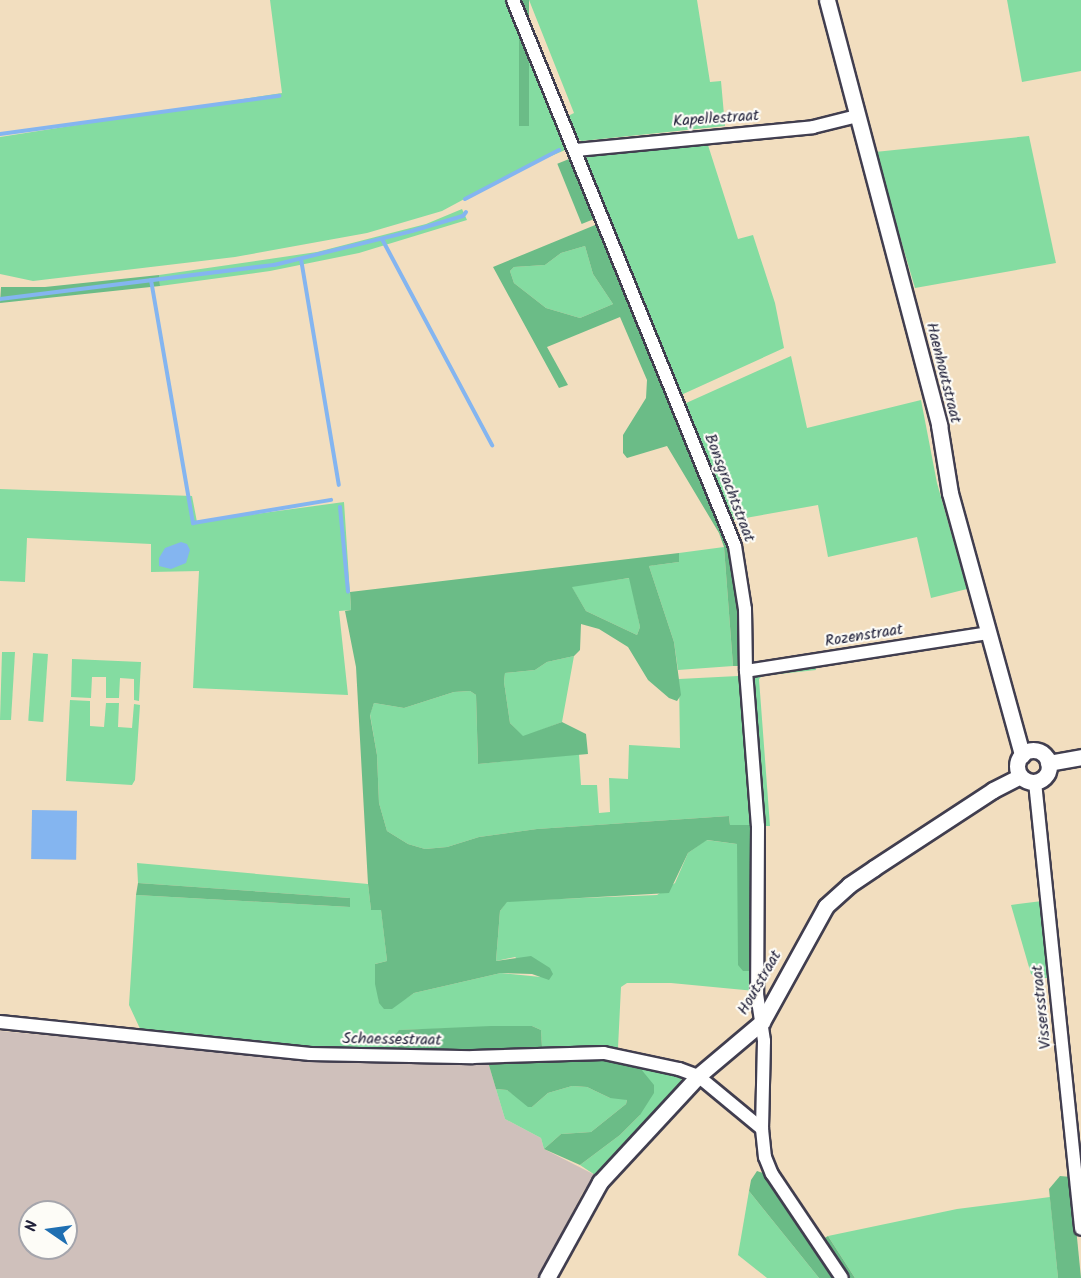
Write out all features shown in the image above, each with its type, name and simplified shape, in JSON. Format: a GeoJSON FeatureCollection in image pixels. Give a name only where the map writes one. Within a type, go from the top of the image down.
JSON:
{"type":"FeatureCollection","features":[{"type":"Feature","properties":{"kind":"street","name":"Bonsgrachtstraat"},"geometry":{"type":"LineString","coordinates":[[513,0],[576,150],[735,546],[745,609],[746,670],[758,826],[757,994],[762,1022]]}},
{"type":"Feature","properties":{"kind":"street","name":"Haenhoutstraat"},"geometry":{"type":"LineString","coordinates":[[827,0],[939,425],[947,482],[1022,755]]}},
{"type":"Feature","properties":{"kind":"street","name":"Kapellestraat"},"geometry":{"type":"LineString","coordinates":[[576,150],[813,127],[857,116]]}},
{"type":"Feature","properties":{"kind":"street","name":"Rozenstraat"},"geometry":{"type":"LineString","coordinates":[[746,670],[988,633]]}},
{"type":"Feature","properties":{"kind":"street"},"geometry":{"type":"LineString","coordinates":[[1037,751],[1045,756],[1048,763],[1046,776],[1035,782],[1028,782],[1020,776],[1017,765],[1022,755],[1037,751]]}},
{"type":"Feature","properties":{"kind":"street"},"geometry":{"type":"LineString","coordinates":[[1048,763],[1081,757]]}},
{"type":"Feature","properties":{"kind":"street","name":"Houtstraat"},"geometry":{"type":"LineString","coordinates":[[547,1278],[600,1182],[698,1076],[762,1022],[814,924],[838,893],[993,790],[1020,776]]}},
{"type":"Feature","properties":{"kind":"street","name":"Vissersstraat"},"geometry":{"type":"LineString","coordinates":[[1035,782],[1081,1229]]}},
{"type":"Feature","properties":{"kind":"street","name":"Schaessestraat"},"geometry":{"type":"LineString","coordinates":[[0,1022],[320,1054],[472,1057],[604,1053],[679,1069],[698,1076],[762,1129]]}},
{"type":"Feature","properties":{"kind":"street"},"geometry":{"type":"LineString","coordinates":[[762,1022],[764,1041],[762,1129],[765,1157],[772,1174],[842,1278]]}},
{"type":"Feature","properties":{"kind":"shaded area"},"geometry":{"type":"Polygon","coordinates":[[[0,1031],[341,1062],[488,1062],[505,1119],[541,1138],[544,1149],[595,1175],[583,1192],[538,1278],[0,1278],[0,1031]]]}},
{"type":"Feature","properties":{"kind":"green space"},"geometry":{"type":"Polygon","coordinates":[[[270,0],[508,0],[570,148],[520,169],[442,211],[367,233],[235,257],[33,281],[0,274],[0,137],[282,93],[270,0]]]}},
{"type":"Feature","properties":{"kind":"green space"},"geometry":{"type":"Polygon","coordinates":[[[519,0],[529,0],[529,126],[519,126],[519,0]]]}},
{"type":"Feature","properties":{"kind":"green space"},"geometry":{"type":"Polygon","coordinates":[[[529,0],[697,0],[710,82],[721,81],[725,126],[582,141],[576,139],[566,117],[574,113],[529,0]]]}},
{"type":"Feature","properties":{"kind":"green space"},"geometry":{"type":"Polygon","coordinates":[[[1007,0],[1081,0],[1081,71],[1022,82],[1007,0]]]}},
{"type":"Feature","properties":{"kind":"green space"},"geometry":{"type":"Polygon","coordinates":[[[1029,136],[1056,263],[915,288],[875,152],[1029,136]]]}},
{"type":"Feature","properties":{"kind":"green space"},"geometry":{"type":"Polygon","coordinates":[[[707,142],[738,239],[753,235],[775,303],[784,348],[681,395],[584,161],[587,153],[707,142]]]}},
{"type":"Feature","properties":{"kind":"green space"},"geometry":{"type":"Polygon","coordinates":[[[574,157],[598,217],[582,224],[557,164],[574,157]]]}},
{"type":"Feature","properties":{"kind":"green space"},"geometry":{"type":"Polygon","coordinates":[[[462,209],[467,220],[359,253],[270,271],[160,286],[159,275],[317,252],[426,224],[462,209]]]}},
{"type":"Feature","properties":{"kind":"green space"},"geometry":{"type":"Polygon","coordinates":[[[600,223],[665,391],[726,532],[735,566],[743,666],[733,666],[724,547],[719,533],[667,446],[627,458],[623,453],[623,435],[646,398],[647,380],[620,317],[547,347],[568,385],[559,388],[493,267],[600,223]],[[585,246],[561,253],[545,265],[514,267],[510,271],[514,283],[546,308],[580,318],[613,304],[593,274],[585,246]]]}},
{"type":"Feature","properties":{"kind":"green space"},"geometry":{"type":"Polygon","coordinates":[[[585,246],[593,274],[613,304],[580,318],[546,308],[514,283],[510,271],[514,267],[545,265],[561,253],[585,246]]]}},
{"type":"Feature","properties":{"kind":"green space"},"geometry":{"type":"Polygon","coordinates":[[[159,275],[160,286],[0,303],[1,287],[45,287],[159,275]]]}},
{"type":"Feature","properties":{"kind":"green space"},"geometry":{"type":"Polygon","coordinates":[[[791,356],[807,428],[921,400],[937,483],[967,589],[931,598],[917,537],[828,557],[818,505],[734,520],[684,404],[791,356]]]}},
{"type":"Feature","properties":{"kind":"green space"},"geometry":{"type":"Polygon","coordinates":[[[0,489],[192,496],[197,522],[344,502],[351,610],[339,611],[348,695],[193,688],[199,571],[151,572],[151,544],[27,538],[25,582],[0,581],[0,489]]]}},
{"type":"Feature","properties":{"kind":"green space"},"geometry":{"type":"Polygon","coordinates":[[[724,547],[733,666],[678,670],[674,642],[649,566],[679,562],[679,553],[724,547]]]}},
{"type":"Feature","properties":{"kind":"green space"},"geometry":{"type":"Polygon","coordinates":[[[679,553],[679,562],[649,566],[674,642],[681,695],[677,701],[669,698],[648,680],[628,647],[599,629],[581,624],[580,650],[574,656],[547,662],[535,670],[505,673],[504,682],[510,723],[523,736],[562,722],[586,734],[588,754],[478,764],[476,695],[470,691],[454,692],[404,708],[374,703],[370,715],[377,755],[379,803],[387,831],[408,844],[425,849],[447,847],[479,837],[537,829],[729,816],[730,825],[752,825],[755,971],[743,971],[738,965],[737,844],[707,840],[688,853],[669,893],[507,902],[500,911],[496,961],[531,956],[550,968],[553,974],[549,980],[532,974],[501,973],[414,993],[392,1009],[384,1009],[379,1003],[375,984],[375,964],[387,961],[381,910],[371,910],[368,884],[356,667],[345,611],[351,610],[350,592],[679,553]],[[629,578],[572,587],[586,611],[637,635],[640,627],[629,578]]]}},
{"type":"Feature","properties":{"kind":"green space"},"geometry":{"type":"Polygon","coordinates":[[[630,578],[640,627],[637,635],[586,611],[571,586],[630,578]]]}},
{"type":"Feature","properties":{"kind":"green space"},"geometry":{"type":"Polygon","coordinates":[[[2,652],[15,652],[11,720],[0,720],[2,652]]]}},
{"type":"Feature","properties":{"kind":"green space"},"geometry":{"type":"Polygon","coordinates":[[[33,653],[48,654],[43,722],[28,721],[33,653]]]}},
{"type":"Feature","properties":{"kind":"green space"},"geometry":{"type":"Polygon","coordinates":[[[574,656],[562,722],[523,737],[510,723],[504,682],[505,673],[535,670],[547,662],[574,656]]]}},
{"type":"Feature","properties":{"kind":"green space"},"geometry":{"type":"Polygon","coordinates":[[[72,659],[141,662],[139,701],[134,700],[134,679],[120,678],[119,698],[106,698],[106,677],[92,677],[91,698],[71,697],[72,659]]]}},
{"type":"Feature","properties":{"kind":"green space"},"geometry":{"type":"Polygon","coordinates":[[[815,666],[816,670],[762,676],[759,679],[770,826],[763,826],[752,680],[755,675],[815,666]]]}},
{"type":"Feature","properties":{"kind":"green space"},"geometry":{"type":"Polygon","coordinates":[[[738,676],[742,678],[752,825],[730,825],[729,816],[537,829],[479,837],[447,847],[425,849],[408,844],[387,831],[379,803],[377,755],[370,714],[374,703],[404,708],[454,692],[470,691],[476,695],[478,764],[579,754],[581,785],[597,785],[599,813],[610,812],[609,778],[628,779],[629,745],[680,748],[679,679],[738,676]]]}},
{"type":"Feature","properties":{"kind":"green space"},"geometry":{"type":"Polygon","coordinates":[[[70,700],[90,701],[90,726],[104,727],[106,703],[119,703],[118,727],[132,728],[134,704],[140,705],[135,780],[132,785],[66,781],[70,700]]]}},
{"type":"Feature","properties":{"kind":"green space"},"geometry":{"type":"Polygon","coordinates":[[[706,840],[737,844],[755,991],[671,983],[627,983],[621,987],[618,1048],[542,1047],[541,1030],[532,1026],[399,1030],[400,1050],[382,1052],[142,1033],[129,1005],[136,895],[350,907],[350,898],[138,883],[137,863],[368,884],[371,910],[381,909],[387,961],[375,964],[379,1002],[405,999],[414,993],[501,973],[541,977],[515,957],[496,961],[500,911],[507,901],[657,895],[675,883],[688,853],[706,840]]]}},
{"type":"Feature","properties":{"kind":"green space"},"geometry":{"type":"Polygon","coordinates":[[[138,883],[350,898],[350,907],[136,895],[138,883]]]}},
{"type":"Feature","properties":{"kind":"green space"},"geometry":{"type":"Polygon","coordinates":[[[1042,901],[1049,978],[1037,978],[1031,974],[1011,905],[1042,901]]]}},
{"type":"Feature","properties":{"kind":"green space"},"geometry":{"type":"Polygon","coordinates":[[[532,1026],[541,1030],[542,1047],[406,1052],[399,1050],[394,1037],[399,1030],[532,1026]]]}},
{"type":"Feature","properties":{"kind":"green space"},"geometry":{"type":"Polygon","coordinates":[[[592,1059],[636,1063],[654,1085],[654,1093],[640,1115],[620,1135],[580,1165],[544,1149],[561,1134],[591,1132],[626,1104],[627,1100],[610,1098],[587,1087],[572,1086],[548,1093],[532,1107],[528,1107],[507,1090],[496,1089],[488,1062],[592,1059]]]}},
{"type":"Feature","properties":{"kind":"green space"},"geometry":{"type":"Polygon","coordinates":[[[636,1063],[679,1074],[683,1083],[595,1175],[580,1165],[620,1135],[640,1115],[636,1063]]]}},
{"type":"Feature","properties":{"kind":"green space"},"geometry":{"type":"Polygon","coordinates":[[[572,1086],[587,1087],[610,1098],[621,1097],[627,1100],[626,1104],[591,1132],[561,1134],[544,1149],[541,1138],[505,1119],[496,1089],[507,1090],[532,1107],[548,1093],[572,1086]]]}},
{"type":"Feature","properties":{"kind":"green space"},"geometry":{"type":"Polygon","coordinates":[[[757,1171],[763,1173],[813,1245],[828,1236],[855,1278],[819,1278],[749,1191],[751,1180],[757,1171]]]}},
{"type":"Feature","properties":{"kind":"green space"},"geometry":{"type":"Polygon","coordinates":[[[1060,1176],[1071,1177],[1081,1278],[1058,1278],[1049,1189],[1060,1176]]]}},
{"type":"Feature","properties":{"kind":"green space"},"geometry":{"type":"Polygon","coordinates":[[[749,1191],[819,1278],[767,1278],[738,1255],[749,1191]]]}},
{"type":"Feature","properties":{"kind":"green space"},"geometry":{"type":"Polygon","coordinates":[[[1050,1197],[1058,1278],[855,1278],[828,1236],[957,1209],[1050,1197]]]}},
{"type":"Feature","properties":{"kind":"water"},"geometry":{"type":"Polygon","coordinates":[[[181,542],[187,544],[190,550],[186,563],[171,569],[159,566],[159,558],[165,548],[181,542]]]}},
{"type":"Feature","properties":{"kind":"water"},"geometry":{"type":"Polygon","coordinates":[[[32,810],[77,811],[76,860],[31,859],[32,810]]]}},
{"type":"Feature","properties":{"kind":"waterway"},"geometry":{"type":"LineString","coordinates":[[0,134],[279,96]]}},
{"type":"Feature","properties":{"kind":"waterway"},"geometry":{"type":"LineString","coordinates":[[465,199],[559,150]]}},
{"type":"Feature","properties":{"kind":"waterway"},"geometry":{"type":"LineString","coordinates":[[0,299],[274,265],[412,231],[463,216],[466,212]]}},
{"type":"Feature","properties":{"kind":"waterway"},"geometry":{"type":"LineString","coordinates":[[382,239],[492,445]]}},
{"type":"Feature","properties":{"kind":"waterway"},"geometry":{"type":"LineString","coordinates":[[301,259],[339,485]]}},
{"type":"Feature","properties":{"kind":"waterway"},"geometry":{"type":"LineString","coordinates":[[151,280],[193,523],[331,500]]}},
{"type":"Feature","properties":{"kind":"waterway"},"geometry":{"type":"LineString","coordinates":[[340,507],[348,592]]}}]}
